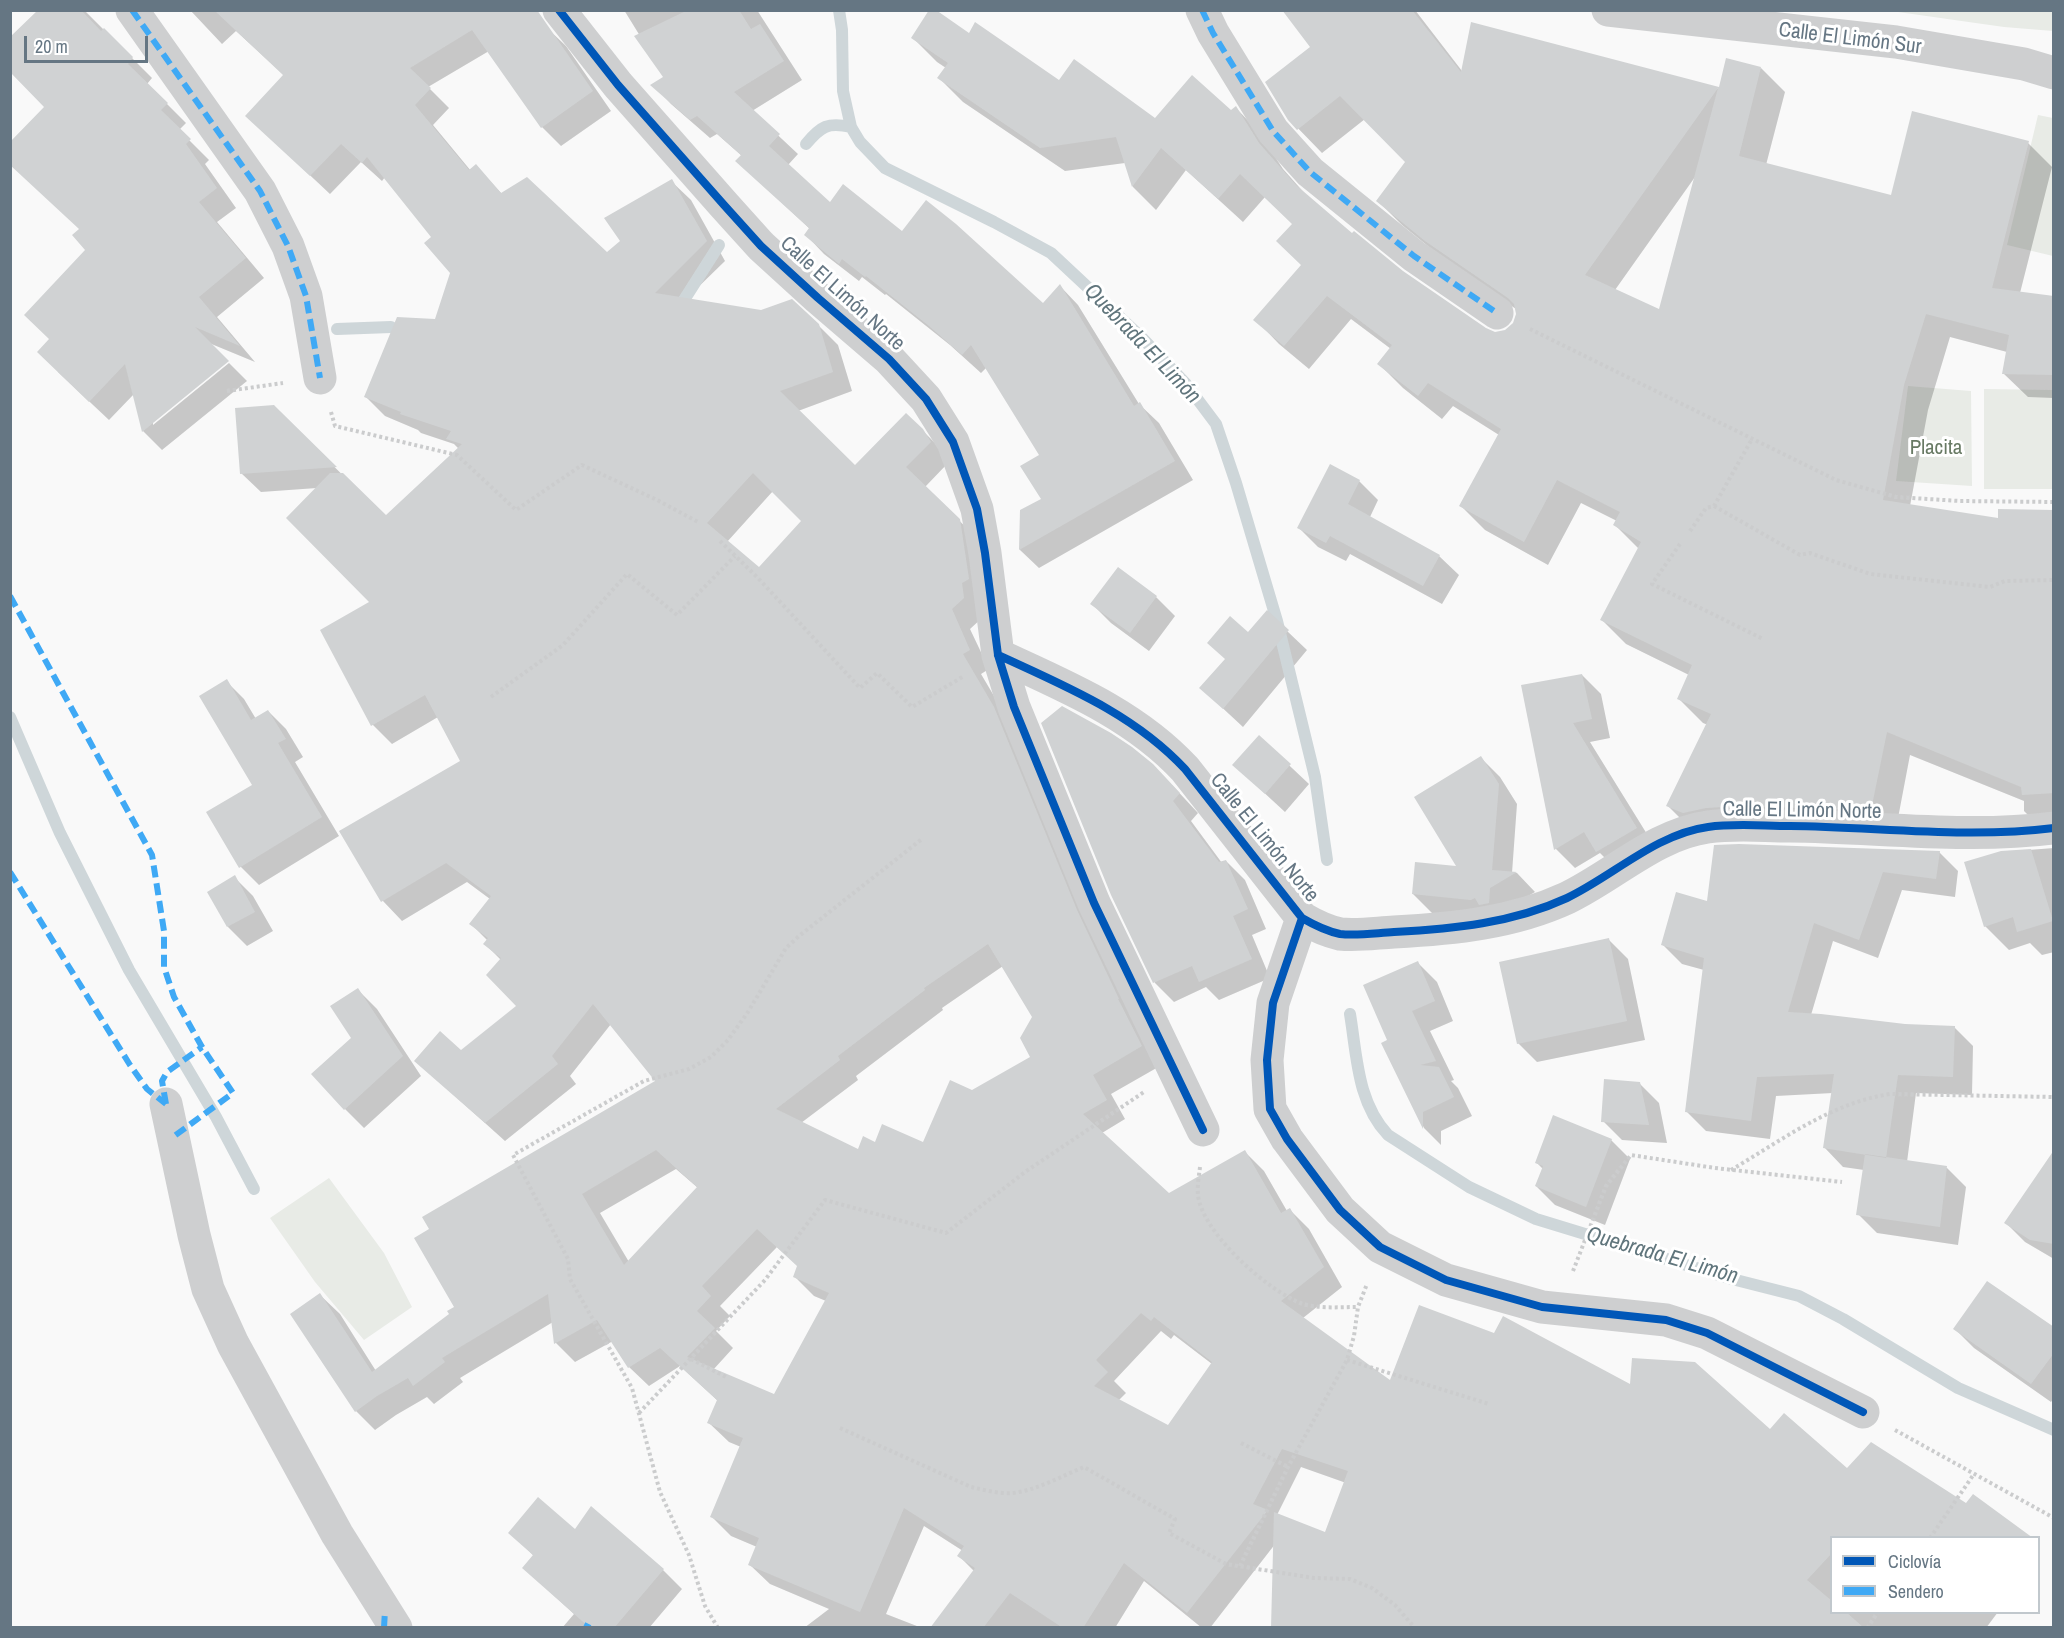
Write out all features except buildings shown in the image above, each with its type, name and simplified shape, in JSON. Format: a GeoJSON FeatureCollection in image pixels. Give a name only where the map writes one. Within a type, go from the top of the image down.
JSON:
{"type":"FeatureCollection","features":[{"type":"Feature","properties":{"kind":"street"},"geometry":{"type":"LineString","coordinates":[[132,10],[260,191],[288,246],[306,296],[320,378]]}},
{"type":"Feature","properties":{"kind":"street","name":"Calle El Limón Norte"},"geometry":{"type":"LineString","coordinates":[[559,10],[618,85],[761,246],[889,359],[926,399],[953,442],[977,509],[998,655],[1014,707],[1094,903],[1203,1130]]}},
{"type":"Feature","properties":{"kind":"street"},"geometry":{"type":"LineString","coordinates":[[1202,10],[1213,33],[1273,131],[1310,172],[1414,256],[1497,313]]}},
{"type":"Feature","properties":{"kind":"street","name":"Calle El Limón Sur"},"geometry":{"type":"LineString","coordinates":[[1608,10],[1896,42],[2024,64],[2054,73]]}},
{"type":"Feature","properties":{"kind":"street","name":"Calle El Limón Norte"},"geometry":{"type":"LineString","coordinates":[[998,655],[1094,700],[1168,750],[1185,768],[1302,918],[1315,926],[1346,934],[1432,930],[1500,921],[1539,910],[1569,897],[1664,842],[1706,827],[1813,827],[1932,833],[2054,828]]}},
{"type":"Feature","properties":{"kind":"street"},"geometry":{"type":"LineString","coordinates":[[1302,918],[1273,1003],[1267,1060],[1270,1109],[1287,1139],[1340,1210],[1380,1247],[1446,1280],[1542,1307],[1666,1320],[1707,1333],[1863,1412]]}},
{"type":"Feature","properties":{"kind":"street"},"geometry":{"type":"LineString","coordinates":[[166,1104],[208,1289],[233,1344],[337,1534],[396,1628]]}},
{"type":"Feature","properties":{"kind":"path"},"geometry":{"type":"LineString","coordinates":[[1497,313],[1836,480],[1896,496],[1960,501],[2054,502]]}},
{"type":"Feature","properties":{"kind":"path"},"geometry":{"type":"LineString","coordinates":[[227,391],[320,378],[335,426],[457,455],[516,510],[582,465],[700,523]]}},
{"type":"Feature","properties":{"kind":"path"},"geometry":{"type":"LineString","coordinates":[[1714,506],[1752,439]]}},
{"type":"Feature","properties":{"kind":"path"},"geometry":{"type":"LineString","coordinates":[[1690,531],[1706,508],[1714,506],[1800,555],[1810,553],[1870,574],[1990,588],[2005,581],[2054,580]]}},
{"type":"Feature","properties":{"kind":"path"},"geometry":{"type":"LineString","coordinates":[[720,541],[757,577],[860,688],[877,673],[912,707],[998,655]]}},
{"type":"Feature","properties":{"kind":"path"},"geometry":{"type":"LineString","coordinates":[[1680,544],[1652,584],[1763,639]]}},
{"type":"Feature","properties":{"kind":"path"},"geometry":{"type":"LineString","coordinates":[[491,697],[563,645],[627,574],[677,615],[735,556]]}},
{"type":"Feature","properties":{"kind":"path"},"geometry":{"type":"LineString","coordinates":[[718,1628],[705,1606],[689,1555],[660,1492],[632,1388],[570,1279],[568,1259],[513,1155],[644,1081],[688,1069],[711,1057],[728,1040],[786,948],[922,839]]}},
{"type":"Feature","properties":{"kind":"path"},"geometry":{"type":"LineString","coordinates":[[639,1414],[765,1280],[825,1200],[946,1233],[1025,1172],[1174,1071]]}},
{"type":"Feature","properties":{"kind":"path"},"geometry":{"type":"LineString","coordinates":[[1731,1170],[1836,1109],[1867,1098],[1890,1094],[2054,1097]]}},
{"type":"Feature","properties":{"kind":"path"},"geometry":{"type":"LineString","coordinates":[[1203,1130],[1198,1196],[1207,1221],[1228,1250],[1278,1291],[1302,1303],[1319,1307],[1358,1307]]}},
{"type":"Feature","properties":{"kind":"path"},"geometry":{"type":"LineString","coordinates":[[1575,1263],[1606,1186],[1631,1155],[1731,1170],[1842,1182]]}},
{"type":"Feature","properties":{"kind":"path"},"geometry":{"type":"LineString","coordinates":[[1240,1566],[1288,1467],[1347,1360],[1354,1336],[1358,1307],[1380,1247]]}},
{"type":"Feature","properties":{"kind":"path"},"geometry":{"type":"LineString","coordinates":[[691,1359],[726,1377]]}},
{"type":"Feature","properties":{"kind":"path"},"geometry":{"type":"LineString","coordinates":[[1347,1360],[1489,1404]]}},
{"type":"Feature","properties":{"kind":"path"},"geometry":{"type":"LineString","coordinates":[[1863,1412],[2054,1518]]}},
{"type":"Feature","properties":{"kind":"path"},"geometry":{"type":"LineString","coordinates":[[840,1428],[970,1487],[992,1492],[1011,1493],[1029,1490],[1084,1467],[1175,1519],[1169,1533],[1226,1564],[1314,1578],[1350,1580],[1371,1588],[1395,1605],[1414,1628]]}},
{"type":"Feature","properties":{"kind":"path"},"geometry":{"type":"LineString","coordinates":[[1241,1443],[1288,1467]]}},
{"type":"Feature","properties":{"kind":"path"},"geometry":{"type":"LineString","coordinates":[[1931,1536],[1974,1474]]}},
{"type":"Feature","properties":{"kind":"path"},"geometry":{"type":"LineString","coordinates":[[1869,1628],[1877,1614]]}},
{"type":"Feature","properties":{"kind":"green space"},"geometry":{"type":"Polygon","coordinates":[[[1891,11],[2053,11],[2053,31],[2004,27],[1891,11]]]}},
{"type":"Feature","properties":{"kind":"green space"},"geometry":{"type":"Polygon","coordinates":[[[2038,115],[2053,118],[2053,256],[2007,245],[2038,115]]]}},
{"type":"Feature","properties":{"kind":"green space","name":"Placita"},"geometry":{"type":"Polygon","coordinates":[[[1908,386],[1971,391],[1972,486],[1896,481],[1908,386]]]}},
{"type":"Feature","properties":{"kind":"green space"},"geometry":{"type":"Polygon","coordinates":[[[1984,389],[2053,390],[2053,489],[1984,489],[1984,389]]]}},
{"type":"Feature","properties":{"kind":"green space"},"geometry":{"type":"Polygon","coordinates":[[[329,1178],[384,1253],[412,1307],[364,1340],[315,1282],[270,1218],[329,1178]]]}},
{"type":"Feature","properties":{"kind":"waterway","name":"Quebrada El Limón"},"geometry":{"type":"LineString","coordinates":[[839,10],[842,30],[843,91],[851,127],[860,142],[885,168],[1051,253],[1143,339],[1186,384],[1216,424],[1277,621],[1315,777],[1327,860]]}},
{"type":"Feature","properties":{"kind":"waterway"},"geometry":{"type":"LineString","coordinates":[[806,144],[821,129],[831,125],[851,127]]}},
{"type":"Feature","properties":{"kind":"waterway"},"geometry":{"type":"LineString","coordinates":[[677,311],[719,245]]}},
{"type":"Feature","properties":{"kind":"waterway"},"geometry":{"type":"LineString","coordinates":[[337,329],[391,327]]}},
{"type":"Feature","properties":{"kind":"waterway"},"geometry":{"type":"LineString","coordinates":[[10,717],[60,833],[129,970],[216,1117],[254,1189]]}},
{"type":"Feature","properties":{"kind":"waterway","name":"Quebrada El Limón"},"geometry":{"type":"LineString","coordinates":[[1350,1014],[1360,1078],[1370,1108],[1378,1122],[1388,1135],[1469,1187],[1536,1219],[1732,1279],[1799,1296],[1843,1319],[1958,1388],[2054,1430]]}},
{"type":"Feature","properties":{"kind":"marked path"},"geometry":{"type":"LineString","coordinates":[[132,10],[260,191],[288,246],[306,296],[320,378]]}},
{"type":"Feature","properties":{"kind":"marked path"},"geometry":{"type":"LineString","coordinates":[[1202,10],[1213,33],[1273,131],[1310,172],[1414,256],[1497,313]]}},
{"type":"Feature","properties":{"kind":"marked path"},"geometry":{"type":"LineString","coordinates":[[10,596],[152,855],[164,931],[164,967],[174,997],[202,1047],[233,1093],[173,1137]]}},
{"type":"Feature","properties":{"kind":"marked path"},"geometry":{"type":"LineString","coordinates":[[10,872],[130,1065],[147,1089],[166,1104]]}},
{"type":"Feature","properties":{"kind":"marked path"},"geometry":{"type":"LineString","coordinates":[[166,1104],[162,1081],[167,1072],[202,1047]]}},
{"type":"Feature","properties":{"kind":"marked path"},"geometry":{"type":"LineString","coordinates":[[384,1628],[385,1610]]}},
{"type":"Feature","properties":{"kind":"marked path"},"geometry":{"type":"LineString","coordinates":[[584,1625],[590,1628]]}},
{"type":"Feature","properties":{"kind":"cycle path"},"geometry":{"type":"LineString","coordinates":[[559,10],[618,85],[761,246],[889,359],[926,399],[953,442],[977,509],[998,655],[1014,707],[1094,903],[1203,1130]]}},
{"type":"Feature","properties":{"kind":"cycle path"},"geometry":{"type":"LineString","coordinates":[[998,655],[1098,703],[1144,732],[1185,769],[1302,918],[1320,928],[1340,934],[1460,927],[1504,919],[1546,907],[1584,889],[1670,838],[1708,827],[1749,825],[1955,832],[2054,828]]}},
{"type":"Feature","properties":{"kind":"cycle path"},"geometry":{"type":"LineString","coordinates":[[1302,918],[1273,1003],[1267,1060],[1270,1109],[1287,1139],[1340,1210],[1380,1247],[1446,1280],[1542,1307],[1666,1320],[1707,1333],[1863,1412]]}}]}
